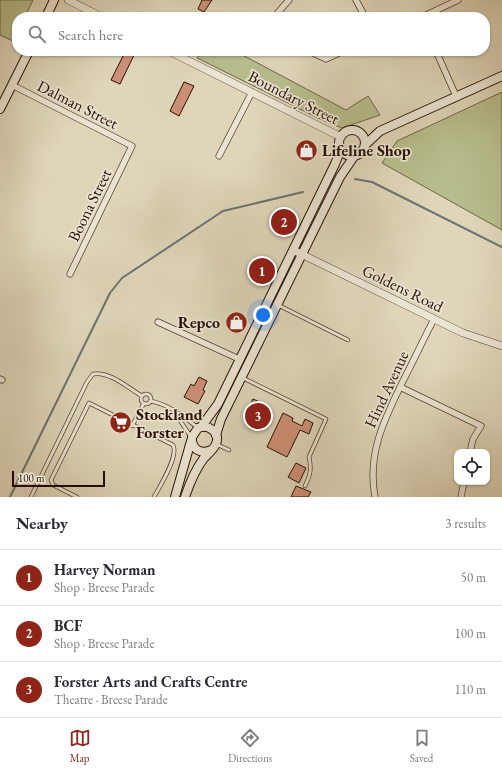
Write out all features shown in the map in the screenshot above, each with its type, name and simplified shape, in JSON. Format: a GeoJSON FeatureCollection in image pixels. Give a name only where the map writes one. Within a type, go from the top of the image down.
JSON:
{"type":"FeatureCollection","features":[{"type":"Feature","properties":{"kind":"main road"},"geometry":{"type":"LineString","coordinates":[[49,12],[55,0],[59,0]]}},
{"type":"Feature","properties":{"kind":"main road"},"geometry":{"type":"LineString","coordinates":[[0,108],[2,97],[12,85],[26,56]]}},
{"type":"Feature","properties":{"kind":"main road"},"geometry":{"type":"LineString","coordinates":[[186,497],[196,469],[214,447],[218,427],[277,304],[340,177],[355,156],[363,150],[365,145],[380,131],[502,76]]}},
{"type":"Feature","properties":{"kind":"main road"},"geometry":{"type":"LineString","coordinates":[[175,497],[192,439],[218,404],[335,164],[341,149],[341,137],[351,130],[359,132],[380,131]]}},
{"type":"Feature","properties":{"kind":"main road"},"geometry":{"type":"LineString","coordinates":[[359,132],[364,137],[365,145]]}},
{"type":"Feature","properties":{"kind":"main road"},"geometry":{"type":"LineString","coordinates":[[341,149],[347,155],[355,156]]}},
{"type":"Feature","properties":{"kind":"main road"},"geometry":{"type":"LineString","coordinates":[[200,428],[212,429],[216,435]]}},
{"type":"Feature","properties":{"kind":"main road"},"geometry":{"type":"LineString","coordinates":[[192,439],[199,451],[207,452],[214,447]]}},
{"type":"Feature","properties":{"kind":"street"},"geometry":{"type":"LineString","coordinates":[[68,0],[92,12]]}},
{"type":"Feature","properties":{"kind":"street"},"geometry":{"type":"LineString","coordinates":[[278,12],[289,0]]}},
{"type":"Feature","properties":{"kind":"street"},"geometry":{"type":"LineString","coordinates":[[356,0],[362,12]]}},
{"type":"Feature","properties":{"kind":"street"},"geometry":{"type":"LineString","coordinates":[[433,12],[458,0]]}},
{"type":"Feature","properties":{"kind":"street","name":"Boundary Street"},"geometry":{"type":"LineString","coordinates":[[179,56],[341,137]]}},
{"type":"Feature","properties":{"kind":"street"},"geometry":{"type":"LineString","coordinates":[[320,56],[326,59],[332,56]]}},
{"type":"Feature","properties":{"kind":"street"},"geometry":{"type":"LineString","coordinates":[[438,56],[456,96]]}},
{"type":"Feature","properties":{"kind":"street","name":"Dalman Street"},"geometry":{"type":"LineString","coordinates":[[12,85],[132,146]]}},
{"type":"Feature","properties":{"kind":"street"},"geometry":{"type":"LineString","coordinates":[[219,156],[252,92]]}},
{"type":"Feature","properties":{"kind":"street","name":"Boona Street"},"geometry":{"type":"LineString","coordinates":[[70,274],[132,146]]}},
{"type":"Feature","properties":{"kind":"street","name":"Goldens Road"},"geometry":{"type":"LineString","coordinates":[[293,250],[463,333],[502,346]]}},
{"type":"Feature","properties":{"kind":"street","name":"Hind Avenue"},"geometry":{"type":"LineString","coordinates":[[375,497],[373,469],[376,442],[385,418],[434,319]]}},
{"type":"Feature","properties":{"kind":"street"},"geometry":{"type":"LineString","coordinates":[[158,322],[239,360]]}},
{"type":"Feature","properties":{"kind":"street"},"geometry":{"type":"LineString","coordinates":[[400,387],[481,426],[473,439],[471,449]]}},
{"type":"Feature","properties":{"kind":"street"},"geometry":{"type":"LineString","coordinates":[[461,497],[463,485]]}},
{"type":"Feature","properties":{"kind":"lane"},"geometry":{"type":"LineString","coordinates":[[277,304],[348,340]]}},
{"type":"Feature","properties":{"kind":"lane"},"geometry":{"type":"LineString","coordinates":[[31,497],[87,382],[93,374],[100,373],[113,378],[142,396],[144,394],[149,395],[150,401]]}},
{"type":"Feature","properties":{"kind":"lane"},"geometry":{"type":"LineString","coordinates":[[241,377],[326,420],[309,457],[311,473],[305,486]]}},
{"type":"Feature","properties":{"kind":"lane"},"geometry":{"type":"LineString","coordinates":[[142,396],[141,399],[144,403]]}},
{"type":"Feature","properties":{"kind":"lane"},"geometry":{"type":"LineString","coordinates":[[144,403],[147,404],[150,401],[158,402],[172,409],[200,428]]}},
{"type":"Feature","properties":{"kind":"lane"},"geometry":{"type":"LineString","coordinates":[[132,426],[144,403]]}},
{"type":"Feature","properties":{"kind":"lane"},"geometry":{"type":"LineString","coordinates":[[77,497],[53,485],[51,480],[89,404],[168,442],[174,448],[172,460],[154,497]]}},
{"type":"Feature","properties":{"kind":"lane"},"geometry":{"type":"LineString","coordinates":[[172,409],[182,420],[192,439]]}},
{"type":"Feature","properties":{"kind":"lane"},"geometry":{"type":"LineString","coordinates":[[214,447],[229,450]]}},
{"type":"Feature","properties":{"kind":"green space"},"geometry":{"type":"Polygon","coordinates":[[[0,0],[33,0],[27,12],[12,12],[12,41],[0,35],[0,0]]]}},
{"type":"Feature","properties":{"kind":"green space"},"geometry":{"type":"Polygon","coordinates":[[[198,56],[244,56],[346,110],[368,96],[380,115],[342,128],[318,118],[197,58],[198,56]]]}},
{"type":"Feature","properties":{"kind":"green space"},"geometry":{"type":"Polygon","coordinates":[[[502,92],[502,230],[382,163],[397,141],[502,92]]]}},
{"type":"Feature","properties":{"kind":"building"},"geometry":{"type":"Polygon","coordinates":[[[202,0],[212,0],[204,12],[198,9],[202,0]]]}},
{"type":"Feature","properties":{"kind":"building"},"geometry":{"type":"Polygon","coordinates":[[[123,56],[134,56],[120,84],[111,80],[123,56]]]}},
{"type":"Feature","properties":{"kind":"building"},"geometry":{"type":"Polygon","coordinates":[[[184,82],[194,86],[179,116],[170,111],[184,82]]]}},
{"type":"Feature","properties":{"kind":"building"},"geometry":{"type":"Polygon","coordinates":[[[199,377],[207,381],[203,390],[205,391],[198,404],[184,397],[191,384],[194,386],[199,377]]]}},
{"type":"Feature","properties":{"kind":"building"},"geometry":{"type":"Polygon","coordinates":[[[253,399],[264,404],[263,406],[270,410],[269,412],[271,413],[264,428],[262,427],[261,429],[250,424],[251,422],[244,419],[253,399]]]}},
{"type":"Feature","properties":{"kind":"building"},"geometry":{"type":"Polygon","coordinates":[[[283,413],[293,418],[292,421],[302,426],[305,419],[313,423],[309,434],[300,430],[287,457],[267,447],[283,413]]]}},
{"type":"Feature","properties":{"kind":"building"},"geometry":{"type":"Polygon","coordinates":[[[296,463],[306,468],[299,483],[288,477],[296,463]]]}},
{"type":"Feature","properties":{"kind":"building"},"geometry":{"type":"Polygon","coordinates":[[[296,486],[311,492],[308,497],[291,497],[296,486]]]}},
{"type":"Feature","properties":{"kind":"waterway"},"geometry":{"type":"LineString","coordinates":[[355,179],[372,182],[502,247]]}},
{"type":"Feature","properties":{"kind":"waterway"},"geometry":{"type":"LineString","coordinates":[[10,497],[110,293],[122,278],[223,211],[303,192]]}},
{"type":"Feature","properties":{"kind":"place","name":"Lifeline Shop"},"geometry":{"type":"Point","coordinates":[306,150]}},
{"type":"Feature","properties":{"kind":"place","name":"BCF"},"geometry":{"type":"Point","coordinates":[284,222]}},
{"type":"Feature","properties":{"kind":"place","name":"Harvey Norman"},"geometry":{"type":"Point","coordinates":[262,271]}},
{"type":"Feature","properties":{"kind":"place","name":"Repco"},"geometry":{"type":"Point","coordinates":[236,322]}},
{"type":"Feature","properties":{"kind":"place","name":"Forster Arts and Crafts Centre"},"geometry":{"type":"Point","coordinates":[258,416]}},
{"type":"Feature","properties":{"kind":"place","name":"Stockland Forster"},"geometry":{"type":"Point","coordinates":[120,423]}}]}
